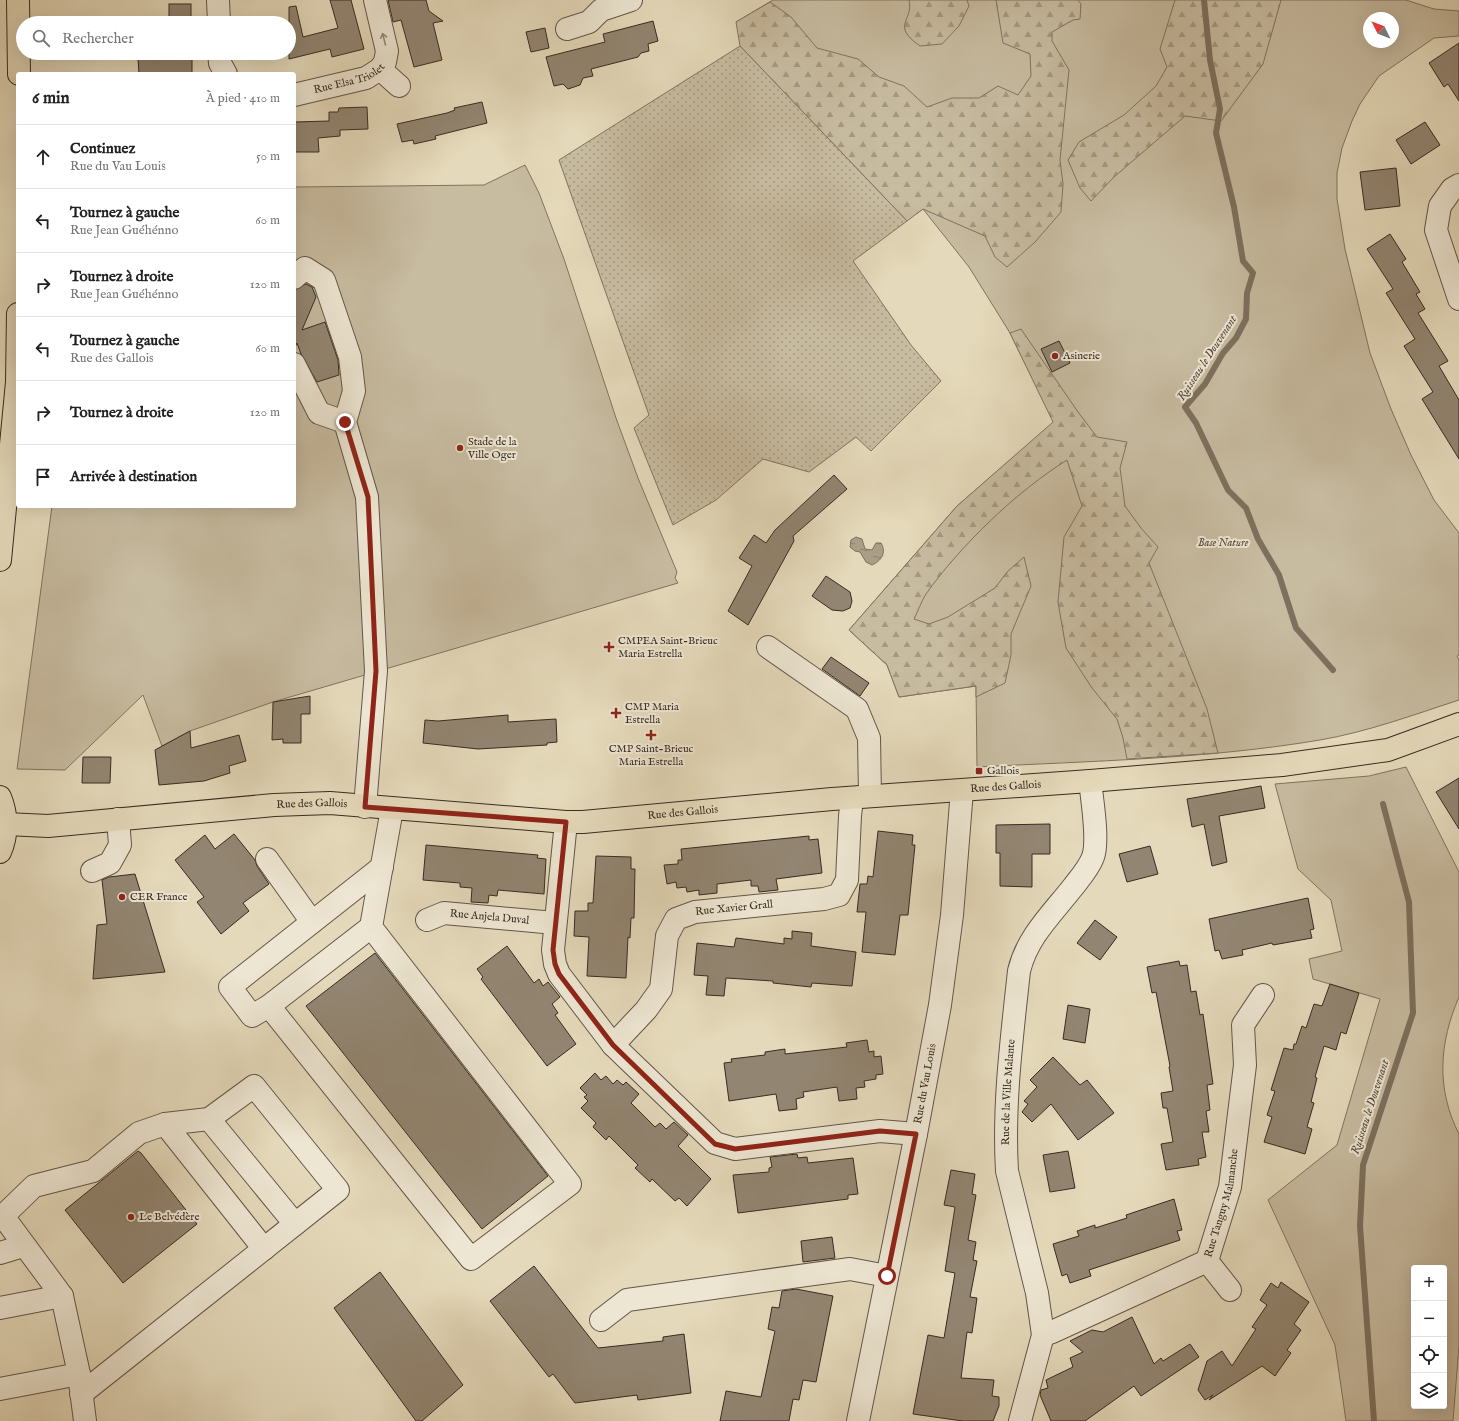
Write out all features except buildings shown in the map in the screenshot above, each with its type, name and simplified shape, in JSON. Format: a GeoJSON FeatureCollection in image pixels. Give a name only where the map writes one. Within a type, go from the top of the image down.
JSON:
{"type":"FeatureCollection","features":[{"type":"Feature","properties":{"kind":"main road"},"geometry":{"type":"LineString","coordinates":[[18,0],[18,16]]}},
{"type":"Feature","properties":{"kind":"main road"},"geometry":{"type":"LineString","coordinates":[[19,60],[19,72]]}},
{"type":"Feature","properties":{"kind":"main road"},"geometry":{"type":"LineString","coordinates":[[0,560],[16,392]]}},
{"type":"Feature","properties":{"kind":"main road","name":"Rue des Gallois"},"geometry":{"type":"LineString","coordinates":[[6,824],[48,826],[274,804],[330,803],[566,822],[861,797],[1282,766],[1388,750],[1459,724]]}},
{"type":"Feature","properties":{"kind":"main road"},"geometry":{"type":"LineString","coordinates":[[0,797],[6,824],[3,844],[0,852]]}},
{"type":"Feature","properties":{"kind":"street"},"geometry":{"type":"LineString","coordinates":[[218,0],[219,16]]}},
{"type":"Feature","properties":{"kind":"street","name":"Rue Elsa Triolet"},"geometry":{"type":"LineString","coordinates":[[296,95],[366,78],[380,69],[385,62],[388,51],[375,0]]}},
{"type":"Feature","properties":{"kind":"street"},"geometry":{"type":"LineString","coordinates":[[567,29],[589,22],[601,10],[631,0]]}},
{"type":"Feature","properties":{"kind":"street"},"geometry":{"type":"LineString","coordinates":[[220,60],[225,72]]}},
{"type":"Feature","properties":{"kind":"street"},"geometry":{"type":"LineString","coordinates":[[380,69],[399,86]]}},
{"type":"Feature","properties":{"kind":"street"},"geometry":{"type":"LineString","coordinates":[[1459,185],[1452,189],[1440,206],[1436,230],[1459,299]]}},
{"type":"Feature","properties":{"kind":"street"},"geometry":{"type":"LineString","coordinates":[[296,276],[305,268],[324,280],[350,357],[354,391],[345,422],[368,497],[376,671],[365,807]]}},
{"type":"Feature","properties":{"kind":"street"},"geometry":{"type":"LineString","coordinates":[[296,368],[319,413],[345,422]]}},
{"type":"Feature","properties":{"kind":"street"},"geometry":{"type":"LineString","coordinates":[[768,647],[857,710],[869,738],[861,797]]}},
{"type":"Feature","properties":{"kind":"street","name":"Rue de la Ville Malante"},"geometry":{"type":"LineString","coordinates":[[1020,1421],[1043,1335],[1038,1293],[1007,1171],[1007,1106],[1019,971],[1023,954],[1031,940],[1085,872],[1093,857],[1095,842],[1090,781]]}},
{"type":"Feature","properties":{"kind":"street","name":"Rue du Vau Louis"},"geometry":{"type":"LineString","coordinates":[[858,1421],[916,1134],[940,1005],[955,884],[962,790]]}},
{"type":"Feature","properties":{"kind":"street","name":"Rue Xavier Grall"},"geometry":{"type":"LineString","coordinates":[[613,1045],[646,1010],[661,989],[667,936],[676,919],[695,912],[824,899],[839,896],[847,880],[850,816],[861,797]]}},
{"type":"Feature","properties":{"kind":"street"},"geometry":{"type":"LineString","coordinates":[[382,867],[230,986],[252,1016],[269,1006],[371,927],[382,867],[392,809]]}},
{"type":"Feature","properties":{"kind":"street"},"geometry":{"type":"LineString","coordinates":[[92,871],[110,863],[120,845],[118,819]]}},
{"type":"Feature","properties":{"kind":"street"},"geometry":{"type":"LineString","coordinates":[[566,822],[553,950],[555,964],[559,974],[613,1045],[715,1144],[735,1149],[880,1131],[916,1134]]}},
{"type":"Feature","properties":{"kind":"street"},"geometry":{"type":"LineString","coordinates":[[267,859],[312,922]]}},
{"type":"Feature","properties":{"kind":"street","name":"Rue Anjela Duval"},"geometry":{"type":"LineString","coordinates":[[426,920],[444,913],[555,924]]}},
{"type":"Feature","properties":{"kind":"street"},"geometry":{"type":"LineString","coordinates":[[269,1006],[471,1259],[570,1184],[371,927]]}},
{"type":"Feature","properties":{"kind":"street","name":"Rue Tanguy Malmanche"},"geometry":{"type":"LineString","coordinates":[[1043,1335],[1207,1261],[1230,1187],[1244,1065],[1243,1025],[1263,995]]}},
{"type":"Feature","properties":{"kind":"street"},"geometry":{"type":"LineString","coordinates":[[0,1389],[80,1384],[264,1249],[338,1190],[254,1086],[209,1119],[165,1124],[139,1134],[93,1171],[34,1186],[3,1216],[23,1246],[62,1296],[80,1384],[85,1421]]}},
{"type":"Feature","properties":{"kind":"street"},"geometry":{"type":"LineString","coordinates":[[209,1119],[295,1224]]}},
{"type":"Feature","properties":{"kind":"street"},"geometry":{"type":"LineString","coordinates":[[165,1124],[264,1249]]}},
{"type":"Feature","properties":{"kind":"street"},"geometry":{"type":"LineString","coordinates":[[0,1253],[23,1246]]}},
{"type":"Feature","properties":{"kind":"street"},"geometry":{"type":"LineString","coordinates":[[1207,1261],[1230,1290]]}},
{"type":"Feature","properties":{"kind":"street"},"geometry":{"type":"LineString","coordinates":[[601,1320],[626,1300],[850,1269],[887,1276]]}},
{"type":"Feature","properties":{"kind":"street"},"geometry":{"type":"LineString","coordinates":[[0,1308],[62,1296]]}},
{"type":"Feature","properties":{"kind":"green space","name":"Base Nature"},"geometry":{"type":"Polygon","coordinates":[[[773,0],[1406,0],[1434,9],[1459,11],[1459,36],[1434,38],[1379,76],[1360,104],[1342,148],[1337,173],[1337,199],[1345,249],[1370,353],[1391,409],[1411,455],[1434,500],[1459,533],[1459,655],[1457,656],[1459,660],[1459,700],[1390,723],[1338,737],[1277,746],[1192,755],[977,767],[976,686],[899,697],[887,665],[849,630],[957,506],[1054,422],[1010,333],[969,267],[923,209],[913,216],[736,22],[773,0]]]}},
{"type":"Feature","properties":{"kind":"green space"},"geometry":{"type":"Polygon","coordinates":[[[909,0],[967,0],[969,6],[959,26],[942,44],[920,46],[906,33],[905,23],[909,13],[909,0]]]}},
{"type":"Feature","properties":{"kind":"green space"},"geometry":{"type":"Polygon","coordinates":[[[996,0],[1078,0],[1081,4],[1080,19],[1073,20],[1052,32],[1052,41],[1069,70],[1060,160],[1063,184],[1061,212],[1035,242],[1007,267],[995,257],[985,236],[923,209],[907,221],[740,46],[736,22],[770,2],[791,17],[817,48],[858,59],[879,77],[904,86],[927,107],[952,98],[979,98],[998,86],[1018,95],[1031,76],[1030,54],[1003,43],[996,0]]]}},
{"type":"Feature","properties":{"kind":"green space"},"geometry":{"type":"Polygon","coordinates":[[[1175,0],[1281,0],[1263,64],[1221,121],[1185,116],[1114,177],[1091,201],[1080,188],[1068,160],[1079,142],[1124,115],[1156,86],[1167,67],[1160,49],[1175,0]]]}},
{"type":"Feature","properties":{"kind":"green space"},"geometry":{"type":"Polygon","coordinates":[[[740,46],[907,221],[853,261],[911,345],[941,381],[871,451],[856,437],[809,472],[763,459],[716,500],[673,525],[634,428],[649,415],[559,160],[740,46]]]}},
{"type":"Feature","properties":{"kind":"green space","name":"Stade de la Ville Oger"},"geometry":{"type":"Polygon","coordinates":[[[525,165],[539,193],[564,259],[616,418],[638,478],[677,572],[675,578],[678,583],[273,702],[190,731],[162,746],[143,695],[65,770],[17,769],[52,508],[296,508],[296,187],[484,185],[525,165]]]}},
{"type":"Feature","properties":{"kind":"green space"},"geometry":{"type":"Polygon","coordinates":[[[1021,329],[1097,437],[1127,442],[1120,468],[1125,506],[1141,528],[1158,547],[1149,563],[1207,709],[1218,753],[1127,759],[1123,738],[1117,719],[1092,688],[1066,648],[1058,602],[1064,537],[1082,506],[1067,460],[1009,503],[972,539],[955,557],[926,594],[914,619],[929,624],[948,617],[995,588],[1007,572],[1024,557],[1031,586],[1011,634],[1011,655],[1005,683],[976,697],[976,686],[899,697],[887,665],[849,630],[957,506],[1053,422],[1010,333],[1021,329]]]}},
{"type":"Feature","properties":{"kind":"green space"},"geometry":{"type":"Polygon","coordinates":[[[1406,767],[1459,872],[1459,997],[1447,1031],[1443,1066],[1446,1100],[1459,1134],[1459,1346],[1453,1421],[1346,1421],[1335,1345],[1268,1200],[1337,1145],[1380,999],[1313,979],[1309,959],[1342,951],[1331,900],[1298,869],[1275,784],[1369,776],[1406,767]]]}},
{"type":"Feature","properties":{"kind":"water"},"geometry":{"type":"Polygon","coordinates":[[[856,537],[862,539],[865,549],[872,550],[876,543],[881,543],[883,553],[878,561],[872,565],[866,562],[860,552],[855,551],[850,547],[851,540],[856,537]]]}},
{"type":"Feature","properties":{"kind":"waterway","name":"Ruisseau le Douvenant"},"geometry":{"type":"LineString","coordinates":[[1204,0],[1210,60],[1220,109],[1216,133],[1234,207],[1243,261],[1253,273],[1247,293],[1246,319],[1236,338],[1223,353],[1205,384],[1185,407],[1196,423],[1228,490],[1246,508],[1258,539],[1279,575],[1296,628],[1333,670]]}},
{"type":"Feature","properties":{"kind":"waterway","name":"Ruisseau le Douvenant"},"geometry":{"type":"LineString","coordinates":[[1374,1421],[1360,1226],[1363,1165],[1413,1013],[1409,902],[1383,804]]}},
{"type":"Feature","properties":{"kind":"place","name":"Asinerie"},"geometry":{"type":"Point","coordinates":[1055,356]}},
{"type":"Feature","properties":{"kind":"place","name":"Stade de la Ville Oger"},"geometry":{"type":"Point","coordinates":[460,448]}},
{"type":"Feature","properties":{"kind":"place","name":"CMPEA Saint-Brieuc Maria Estrella"},"geometry":{"type":"Point","coordinates":[609,647]}},
{"type":"Feature","properties":{"kind":"place","name":"CMP Maria Estrella"},"geometry":{"type":"Point","coordinates":[616,713]}},
{"type":"Feature","properties":{"kind":"place","name":"CMP Saint-Brieuc Maria Estrella"},"geometry":{"type":"Point","coordinates":[651,735]}},
{"type":"Feature","properties":{"kind":"place","name":"Gallois"},"geometry":{"type":"Point","coordinates":[979,771]}},
{"type":"Feature","properties":{"kind":"place","name":"CER France"},"geometry":{"type":"Point","coordinates":[122,897]}},
{"type":"Feature","properties":{"kind":"place","name":"Le Belvédère"},"geometry":{"type":"Point","coordinates":[131,1217]}},
{"type":"Feature","properties":{"kind":"route"},"geometry":{"type":"LineString","coordinates":[[345,422],[368,497],[376,671],[365,807],[566,822],[553,950],[555,964],[559,974],[613,1045],[715,1144],[735,1149],[880,1131],[916,1134],[887,1276]]}}]}
